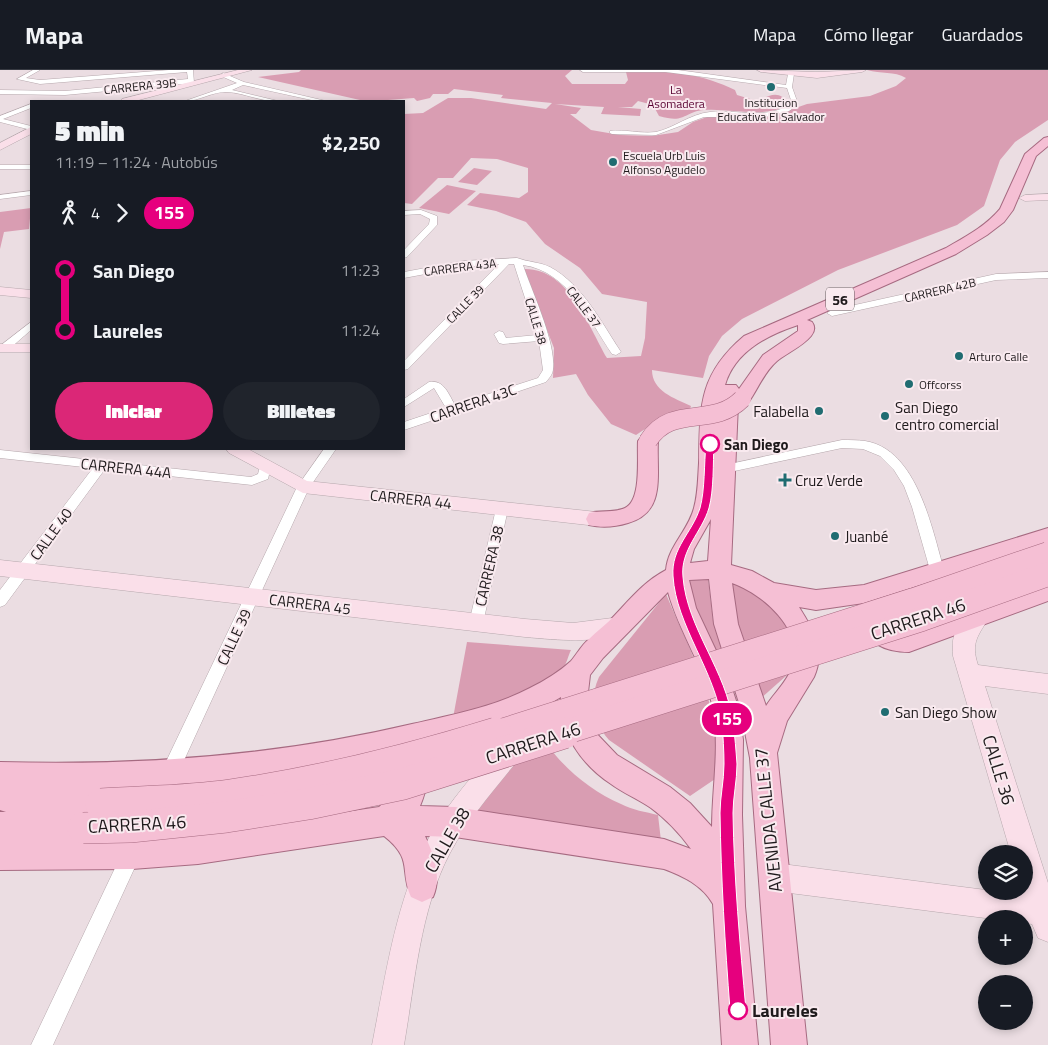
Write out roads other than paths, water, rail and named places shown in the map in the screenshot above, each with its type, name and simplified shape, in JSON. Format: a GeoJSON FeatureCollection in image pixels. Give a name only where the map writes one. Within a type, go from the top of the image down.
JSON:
{"type":"FeatureCollection","features":[{"type":"Feature","properties":{"kind":"main road","name":"56"},"geometry":{"type":"LineString","coordinates":[[677,575],[680,552],[697,527],[705,506],[712,404],[720,373],[727,361],[750,340],[769,330],[951,251],[982,232],[999,219],[1006,210],[1030,154],[1048,140]]}},
{"type":"Feature","properties":{"kind":"main road","name":"56"},"geometry":{"type":"LineString","coordinates":[[725,567],[725,469],[729,396],[737,371],[750,356],[763,346],[832,313],[937,267],[1002,230],[1023,205],[1041,157],[1048,150]]}},
{"type":"Feature","properties":{"kind":"main road"},"geometry":{"type":"LineString","coordinates":[[596,519],[631,515],[642,507],[647,497],[648,441],[653,431],[666,423],[724,412],[735,407],[769,358],[799,338],[806,331],[806,325]]}},
{"type":"Feature","properties":{"kind":"main road"},"geometry":{"type":"LineString","coordinates":[[766,591],[816,600],[864,594],[1048,536]]}},
{"type":"Feature","properties":{"kind":"main road","name":"CARRERA 46"},"geometry":{"type":"LineString","coordinates":[[0,796],[8,799],[101,804],[229,795],[359,772],[445,749],[876,612],[1048,554]]}},
{"type":"Feature","properties":{"kind":"main road"},"geometry":{"type":"LineString","coordinates":[[0,776],[169,775],[315,758],[383,745],[495,716],[540,696],[578,670],[593,651],[654,590],[677,575],[697,570],[725,567],[766,591],[783,604],[797,622],[805,641],[808,661],[805,671],[782,703],[767,730],[764,758]]}},
{"type":"Feature","properties":{"kind":"main road","name":"AVENIDA CALLE 37"},"geometry":{"type":"LineString","coordinates":[[725,567],[726,624],[753,706],[764,758],[790,1045]]}},
{"type":"Feature","properties":{"kind":"main road","name":"CARRERA 46"},"geometry":{"type":"LineString","coordinates":[[0,827],[130,827],[226,817],[308,804],[403,784],[922,619],[1048,574]]}},
{"type":"Feature","properties":{"kind":"main road","name":"AVENIDA CALLE 37"},"geometry":{"type":"LineString","coordinates":[[677,575],[683,602],[722,694],[726,710],[730,765],[727,811],[729,906],[740,1045]]}},
{"type":"Feature","properties":{"kind":"main road"},"geometry":{"type":"LineString","coordinates":[[864,594],[865,611],[872,626],[880,635],[899,642],[919,639],[1048,591]]}},
{"type":"Feature","properties":{"kind":"main road"},"geometry":{"type":"LineString","coordinates":[[578,670],[572,697],[578,726],[586,742],[605,764],[660,798],[691,826],[724,876],[729,906]]}},
{"type":"Feature","properties":{"kind":"main road"},"geometry":{"type":"LineString","coordinates":[[383,745],[396,749],[407,758],[413,770],[414,784],[409,799],[399,812],[386,820],[402,830],[410,839],[418,854],[422,872],[422,886]]}},
{"type":"Feature","properties":{"kind":"main road","name":"CARRERA 46"},"geometry":{"type":"LineString","coordinates":[[0,855],[132,854],[198,849],[386,820],[455,822],[664,854],[683,860],[704,872],[723,889],[729,906]]}},
{"type":"Feature","properties":{"kind":"street"},"geometry":{"type":"LineString","coordinates":[[46,72],[38,70],[20,79],[40,82],[190,70],[191,82]]}},
{"type":"Feature","properties":{"kind":"street"},"geometry":{"type":"LineString","coordinates":[[134,100],[191,82],[248,70]]}},
{"type":"Feature","properties":{"kind":"street"},"geometry":{"type":"LineString","coordinates":[[583,70],[666,70],[789,87]]}},
{"type":"Feature","properties":{"kind":"street"},"geometry":{"type":"LineString","coordinates":[[761,70],[791,74],[832,74],[862,70]]}},
{"type":"Feature","properties":{"kind":"street"},"geometry":{"type":"LineString","coordinates":[[612,132],[655,133],[710,114],[762,116],[782,110],[795,104],[789,87],[791,74]]}},
{"type":"Feature","properties":{"kind":"street"},"geometry":{"type":"LineString","coordinates":[[223,75],[242,83],[316,100]]}},
{"type":"Feature","properties":{"kind":"street","name":"CARRERA 39B"},"geometry":{"type":"LineString","coordinates":[[0,92],[64,93],[191,82]]}},
{"type":"Feature","properties":{"kind":"street"},"geometry":{"type":"LineString","coordinates":[[192,100],[228,92],[242,83]]}},
{"type":"Feature","properties":{"kind":"street"},"geometry":{"type":"LineString","coordinates":[[228,92],[270,100]]}},
{"type":"Feature","properties":{"kind":"street"},"geometry":{"type":"LineString","coordinates":[[46,100],[64,93]]}},
{"type":"Feature","properties":{"kind":"street"},"geometry":{"type":"LineString","coordinates":[[0,119],[30,106]]}},
{"type":"Feature","properties":{"kind":"street"},"geometry":{"type":"LineString","coordinates":[[0,119],[30,129]]}},
{"type":"Feature","properties":{"kind":"street"},"geometry":{"type":"LineString","coordinates":[[1,146],[30,130]]}},
{"type":"Feature","properties":{"kind":"street"},"geometry":{"type":"LineString","coordinates":[[0,167],[30,167]]}},
{"type":"Feature","properties":{"kind":"street"},"geometry":{"type":"LineString","coordinates":[[1033,181],[1048,195]]}},
{"type":"Feature","properties":{"kind":"street"},"geometry":{"type":"LineString","coordinates":[[0,197],[30,193]]}},
{"type":"Feature","properties":{"kind":"street"},"geometry":{"type":"LineString","coordinates":[[1025,198],[1048,195]]}},
{"type":"Feature","properties":{"kind":"street"},"geometry":{"type":"LineString","coordinates":[[405,213],[421,212],[433,216],[433,224],[405,254]]}},
{"type":"Feature","properties":{"kind":"street","name":"CARRERA 43A"},"geometry":{"type":"LineString","coordinates":[[405,275],[462,265],[517,261]]}},
{"type":"Feature","properties":{"kind":"street","name":"CALLE 38"},"geometry":{"type":"LineString","coordinates":[[517,261],[542,338],[548,368],[547,374],[542,380]]}},
{"type":"Feature","properties":{"kind":"street","name":"CALLE 37"},"geometry":{"type":"LineString","coordinates":[[517,261],[537,264],[561,278],[582,300],[616,352]]}},
{"type":"Feature","properties":{"kind":"street","name":"CALLE 39"},"geometry":{"type":"LineString","coordinates":[[405,366],[506,262]]}},
{"type":"Feature","properties":{"kind":"street","name":"CARRERA 42B"},"geometry":{"type":"LineString","coordinates":[[832,313],[996,277],[1048,276]]}},
{"type":"Feature","properties":{"kind":"street"},"geometry":{"type":"LineString","coordinates":[[0,291],[30,294]]}},
{"type":"Feature","properties":{"kind":"street"},"geometry":{"type":"LineString","coordinates":[[2,349],[30,326]]}},
{"type":"Feature","properties":{"kind":"street"},"geometry":{"type":"LineString","coordinates":[[499,334],[502,341],[542,338]]}},
{"type":"Feature","properties":{"kind":"street"},"geometry":{"type":"LineString","coordinates":[[2,349],[30,348]]}},
{"type":"Feature","properties":{"kind":"street","name":"CARRERA 43C"},"geometry":{"type":"LineString","coordinates":[[405,426],[542,380]]}},
{"type":"Feature","properties":{"kind":"street"},"geometry":{"type":"LineString","coordinates":[[405,403],[433,384],[438,386],[452,409]]}},
{"type":"Feature","properties":{"kind":"street"},"geometry":{"type":"LineString","coordinates":[[725,469],[842,444],[860,443],[870,445],[882,452],[907,478],[913,489],[937,570]]}},
{"type":"Feature","properties":{"kind":"street","name":"CARRERA 44"},"geometry":{"type":"LineString","coordinates":[[238,450],[303,487],[596,519]]}},
{"type":"Feature","properties":{"kind":"street","name":"CALLE 39"},"geometry":{"type":"LineString","coordinates":[[169,775],[303,487],[329,450]]}},
{"type":"Feature","properties":{"kind":"street","name":"CARRERA 44A"},"geometry":{"type":"LineString","coordinates":[[0,454],[252,481],[264,476],[265,466]]}},
{"type":"Feature","properties":{"kind":"street","name":"CALLE 40"},"geometry":{"type":"LineString","coordinates":[[0,601],[102,465]]}},
{"type":"Feature","properties":{"kind":"street","name":"CARRERA 38"},"geometry":{"type":"LineString","coordinates":[[476,623],[502,509]]}},
{"type":"Feature","properties":{"kind":"street","name":"CARRERA 45"},"geometry":{"type":"LineString","coordinates":[[0,568],[476,623],[573,632],[620,626]]}},
{"type":"Feature","properties":{"kind":"street","name":"CALLE 36"},"geometry":{"type":"LineString","coordinates":[[979,616],[964,637],[963,651],[968,674],[1047,917]]}},
{"type":"Feature","properties":{"kind":"street","name":"CALLE 38"},"geometry":{"type":"LineString","coordinates":[[388,1045],[412,922],[422,886],[435,855],[455,822],[483,783],[578,670]]}},
{"type":"Feature","properties":{"kind":"street"},"geometry":{"type":"LineString","coordinates":[[968,674],[1048,684]]}},
{"type":"Feature","properties":{"kind":"street"},"geometry":{"type":"LineString","coordinates":[[42,1045],[132,854]]}},
{"type":"Feature","properties":{"kind":"street"},"geometry":{"type":"LineString","coordinates":[[774,877],[1047,917]]}},
{"type":"Feature","properties":{"kind":"place","name":"Institucion Educativa El Salvador"},"geometry":{"type":"Point","coordinates":[771,87]}},
{"type":"Feature","properties":{"kind":"place","name":"Escuela Urb Luis Alfonso Agudelo"},"geometry":{"type":"Point","coordinates":[613,162]}},
{"type":"Feature","properties":{"kind":"place","name":"Arturo Calle"},"geometry":{"type":"Point","coordinates":[959,356]}},
{"type":"Feature","properties":{"kind":"place","name":"Offcorss"},"geometry":{"type":"Point","coordinates":[909,384]}},
{"type":"Feature","properties":{"kind":"place","name":"Falabella"},"geometry":{"type":"Point","coordinates":[819,411]}},
{"type":"Feature","properties":{"kind":"place","name":"San Diego centro comercial"},"geometry":{"type":"Point","coordinates":[885,416]}},
{"type":"Feature","properties":{"kind":"place","name":"San Diego"},"geometry":{"type":"Point","coordinates":[710,444]}},
{"type":"Feature","properties":{"kind":"place","name":"Cruz Verde"},"geometry":{"type":"Point","coordinates":[785,480]}},
{"type":"Feature","properties":{"kind":"place","name":"Juanbé"},"geometry":{"type":"Point","coordinates":[835,536]}},
{"type":"Feature","properties":{"kind":"place","name":"San Diego Show"},"geometry":{"type":"Point","coordinates":[885,712]}},
{"type":"Feature","properties":{"kind":"place","name":"Laureles"},"geometry":{"type":"Point","coordinates":[738,1010]}},
{"type":"Feature","properties":{"kind":"park label","name":"La Asomadera"},"geometry":{"type":"Point","coordinates":[676,96]}}]}
